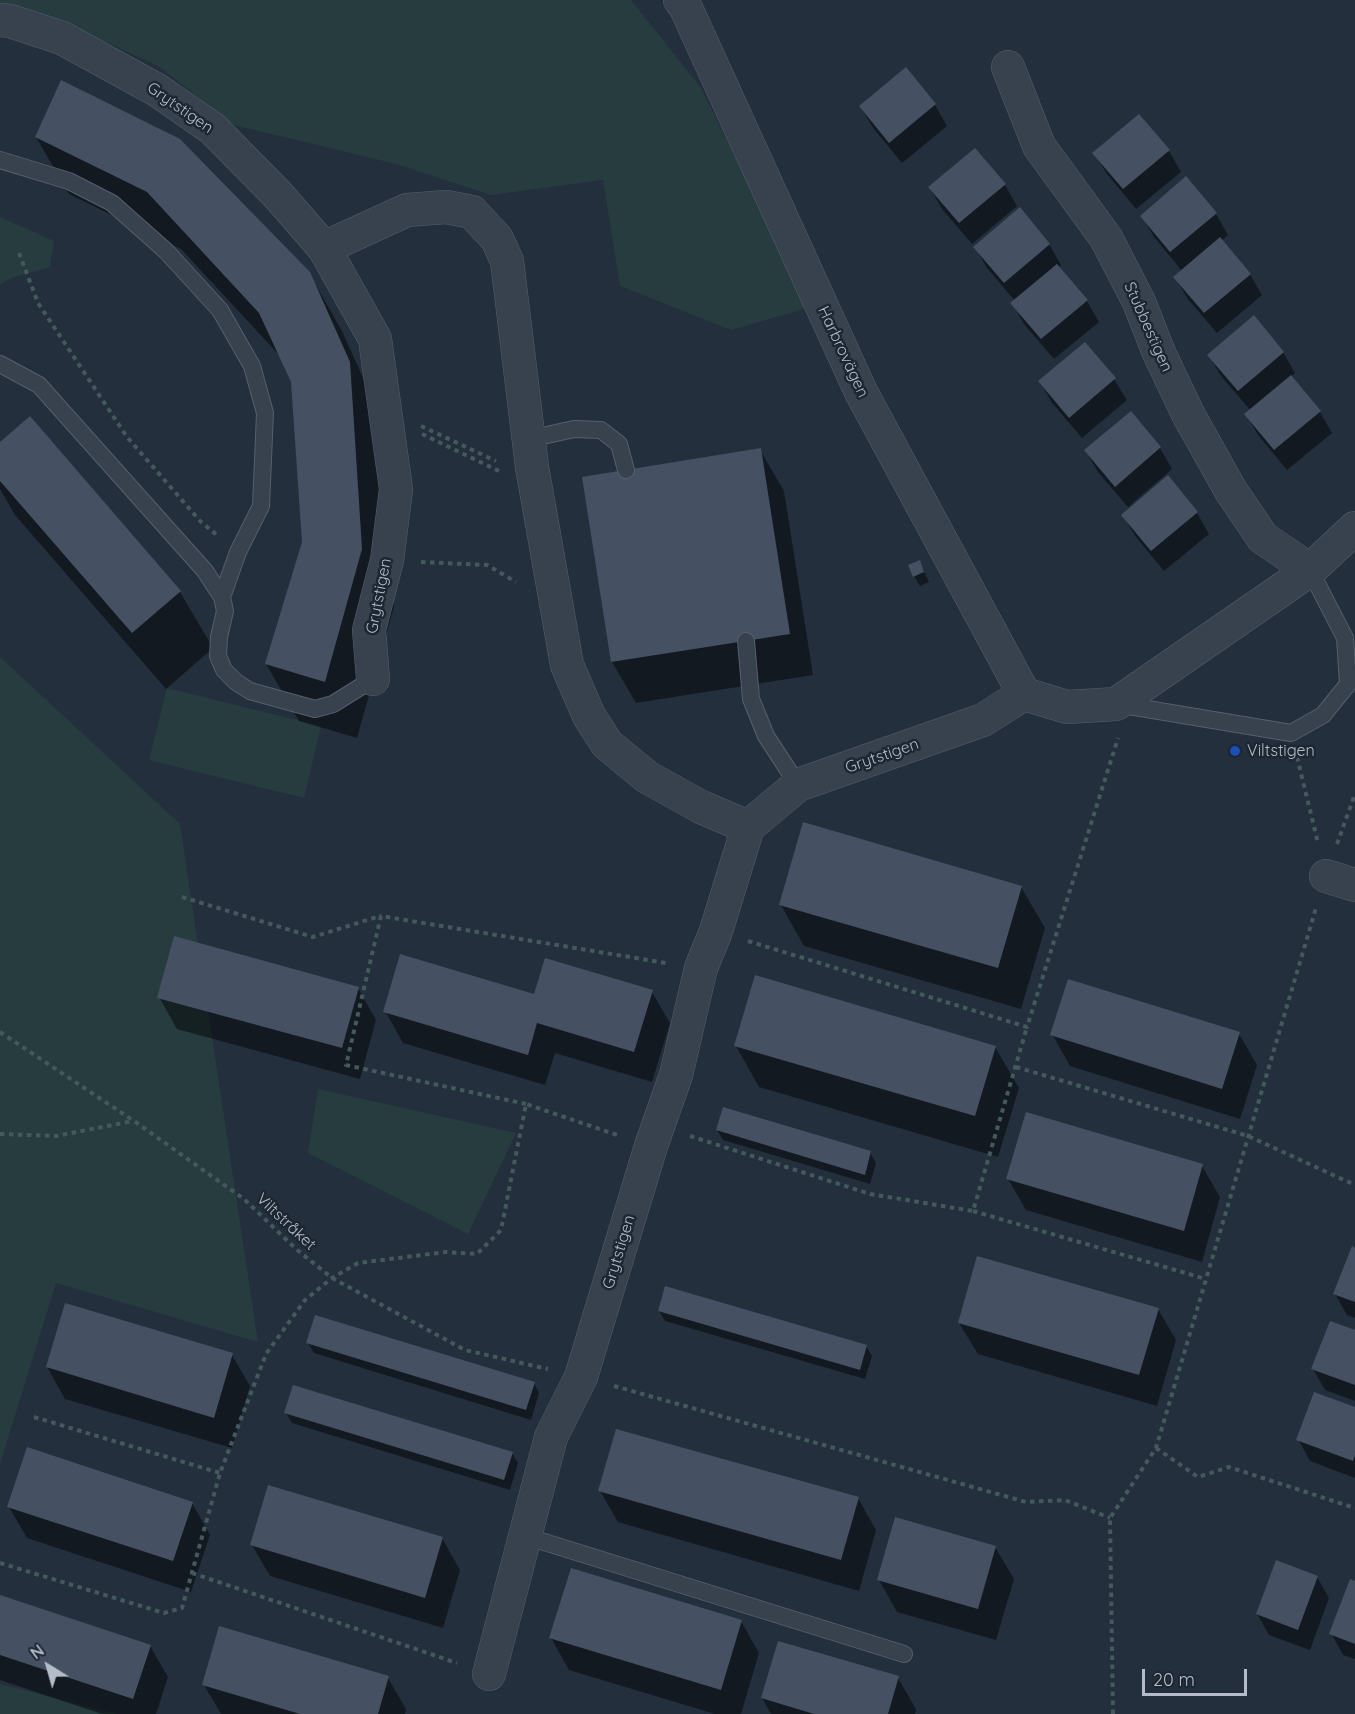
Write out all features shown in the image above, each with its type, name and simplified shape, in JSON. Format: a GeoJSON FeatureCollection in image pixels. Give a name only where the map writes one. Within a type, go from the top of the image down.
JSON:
{"type":"FeatureCollection","features":[{"type":"Feature","properties":{"kind":"street","name":"Harbrovägen"},"geometry":{"type":"LineString","coordinates":[[680,0],[685,6],[861,392],[1024,694]]}},
{"type":"Feature","properties":{"kind":"street","name":"Grytstigen"},"geometry":{"type":"LineString","coordinates":[[0,20],[10,21],[62,38],[166,96],[213,129],[278,195],[324,248],[375,339],[396,489],[387,560],[369,630],[373,680]]}},
{"type":"Feature","properties":{"kind":"street","name":"Stubbestigen"},"geometry":{"type":"LineString","coordinates":[[1008,67],[1039,146],[1106,238],[1139,302],[1159,353],[1188,414],[1231,491],[1263,538],[1310,570]]}},
{"type":"Feature","properties":{"kind":"street"},"geometry":{"type":"LineString","coordinates":[[324,248],[407,210],[446,207],[472,212],[497,238],[507,261],[532,463],[567,665],[589,716],[607,744],[647,777],[701,807],[748,828]]}},
{"type":"Feature","properties":{"kind":"street"},"geometry":{"type":"LineString","coordinates":[[1024,694],[1068,707],[1116,704],[1310,570],[1355,528]]}},
{"type":"Feature","properties":{"kind":"street","name":"Grytstigen"},"geometry":{"type":"LineString","coordinates":[[489,1674],[551,1437],[581,1377],[676,1075],[701,968],[716,931],[748,828],[798,785],[983,720],[1024,694]]}},
{"type":"Feature","properties":{"kind":"lane","name":"Grytstigen"},"geometry":{"type":"LineString","coordinates":[[0,160],[69,181],[112,203],[166,251],[220,310],[252,366],[265,413],[261,506],[238,552],[222,597],[225,612],[219,637],[218,656],[224,670],[250,691],[315,709],[333,704],[373,680]]}},
{"type":"Feature","properties":{"kind":"lane"},"geometry":{"type":"LineString","coordinates":[[0,364],[39,385],[205,571],[222,597]]}},
{"type":"Feature","properties":{"kind":"lane"},"geometry":{"type":"LineString","coordinates":[[532,463],[574,429],[601,430],[619,444],[626,470]]}},
{"type":"Feature","properties":{"kind":"lane"},"geometry":{"type":"LineString","coordinates":[[1116,704],[1292,733],[1323,715],[1348,684],[1345,638],[1310,570]]}},
{"type":"Feature","properties":{"kind":"lane"},"geometry":{"type":"LineString","coordinates":[[746,641],[751,699],[766,736],[798,785]]}},
{"type":"Feature","properties":{"kind":"lane"},"geometry":{"type":"LineString","coordinates":[[525,1536],[904,1654]]}},
{"type":"Feature","properties":{"kind":"path"},"geometry":{"type":"LineString","coordinates":[[20,253],[38,303],[127,437],[201,522],[238,552]]}},
{"type":"Feature","properties":{"kind":"path"},"geometry":{"type":"LineString","coordinates":[[386,420],[415,430],[491,468],[532,463]]}},
{"type":"Feature","properties":{"kind":"path"},"geometry":{"type":"LineString","coordinates":[[386,420],[410,421],[498,462],[532,463]]}},
{"type":"Feature","properties":{"kind":"path"},"geometry":{"type":"LineString","coordinates":[[431,562],[487,565],[556,605]]}},
{"type":"Feature","properties":{"kind":"path"},"geometry":{"type":"LineString","coordinates":[[973,1211],[1027,1028],[1119,735],[1116,704]]}},
{"type":"Feature","properties":{"kind":"path"},"geometry":{"type":"LineString","coordinates":[[1292,733],[1340,881]]}},
{"type":"Feature","properties":{"kind":"path"},"geometry":{"type":"LineString","coordinates":[[1113,1714],[1110,1518],[1156,1448],[1248,1136],[1340,881],[1355,794]]}},
{"type":"Feature","properties":{"kind":"path"},"geometry":{"type":"LineString","coordinates":[[182,897],[313,937],[381,916],[701,968]]}},
{"type":"Feature","properties":{"kind":"path"},"geometry":{"type":"LineString","coordinates":[[381,916],[346,1065],[526,1104],[870,1194],[973,1211],[1206,1279]]}},
{"type":"Feature","properties":{"kind":"path"},"geometry":{"type":"LineString","coordinates":[[716,931],[1027,1028]]}},
{"type":"Feature","properties":{"kind":"path","name":"Viltstråket"},"geometry":{"type":"LineString","coordinates":[[0,1032],[134,1121],[244,1199],[296,1249],[332,1278],[465,1350],[581,1377],[1026,1502],[1065,1500],[1110,1518]]}},
{"type":"Feature","properties":{"kind":"path"},"geometry":{"type":"LineString","coordinates":[[1016,1067],[1248,1136],[1355,1185]]}},
{"type":"Feature","properties":{"kind":"path"},"geometry":{"type":"LineString","coordinates":[[0,1563],[164,1613],[182,1608],[220,1473],[266,1354],[305,1300],[332,1278],[358,1263],[446,1252],[477,1254],[501,1230],[526,1104]]}},
{"type":"Feature","properties":{"kind":"path"},"geometry":{"type":"LineString","coordinates":[[0,1134],[56,1136],[134,1121]]}},
{"type":"Feature","properties":{"kind":"path"},"geometry":{"type":"LineString","coordinates":[[34,1417],[220,1473]]}},
{"type":"Feature","properties":{"kind":"path"},"geometry":{"type":"LineString","coordinates":[[1156,1448],[1198,1478],[1229,1467],[1355,1508]]}},
{"type":"Feature","properties":{"kind":"path"},"geometry":{"type":"LineString","coordinates":[[192,1573],[489,1674]]}},
{"type":"Feature","properties":{"kind":"green space"},"geometry":{"type":"Polygon","coordinates":[[[0,0],[631,0],[701,88],[811,307],[731,330],[620,286],[603,180],[491,195],[396,164],[234,125],[158,66],[69,25],[0,5],[0,0]]]}},
{"type":"Feature","properties":{"kind":"green space"},"geometry":{"type":"Polygon","coordinates":[[[0,217],[54,241],[50,267],[14,277],[0,284],[0,217]]]}},
{"type":"Feature","properties":{"kind":"green space"},"geometry":{"type":"Polygon","coordinates":[[[0,657],[180,824],[258,1342],[56,1283],[0,1464],[0,657]]]}},
{"type":"Feature","properties":{"kind":"green space"},"geometry":{"type":"Polygon","coordinates":[[[167,688],[321,726],[304,798],[149,760],[167,688]]]}},
{"type":"Feature","properties":{"kind":"green space"},"geometry":{"type":"Polygon","coordinates":[[[318,1089],[516,1133],[468,1234],[308,1153],[318,1089]]]}},
{"type":"Feature","properties":{"kind":"green space"},"geometry":{"type":"Polygon","coordinates":[[[0,1684],[118,1714],[0,1714],[0,1684]]]}},
{"type":"Feature","properties":{"kind":"building"},"geometry":{"type":"Polygon","coordinates":[[[906,67],[936,104],[889,143],[859,106],[906,67]]]}},
{"type":"Feature","properties":{"kind":"building"},"geometry":{"type":"Polygon","coordinates":[[[61,80],[180,139],[310,272],[350,362],[362,549],[325,682],[265,664],[302,542],[291,382],[259,313],[147,192],[35,137],[61,80]]]}},
{"type":"Feature","properties":{"kind":"building"},"geometry":{"type":"Polygon","coordinates":[[[1139,114],[1170,150],[1123,189],[1092,153],[1139,114]]]}},
{"type":"Feature","properties":{"kind":"building"},"geometry":{"type":"Polygon","coordinates":[[[975,148],[1006,184],[959,223],[928,187],[975,148]]]}},
{"type":"Feature","properties":{"kind":"building"},"geometry":{"type":"Polygon","coordinates":[[[1186,176],[1217,213],[1170,252],[1140,216],[1186,176]]]}},
{"type":"Feature","properties":{"kind":"building"},"geometry":{"type":"Polygon","coordinates":[[[1020,207],[1050,244],[1004,283],[973,247],[1020,207]]]}},
{"type":"Feature","properties":{"kind":"building"},"geometry":{"type":"Polygon","coordinates":[[[1220,237],[1251,274],[1204,313],[1173,277],[1220,237]]]}},
{"type":"Feature","properties":{"kind":"building"},"geometry":{"type":"Polygon","coordinates":[[[1057,264],[1088,300],[1041,339],[1010,303],[1057,264]]]}},
{"type":"Feature","properties":{"kind":"building"},"geometry":{"type":"Polygon","coordinates":[[[1254,315],[1284,352],[1238,391],[1207,355],[1254,315]]]}},
{"type":"Feature","properties":{"kind":"building"},"geometry":{"type":"Polygon","coordinates":[[[1085,342],[1116,378],[1069,418],[1038,381],[1085,342]]]}},
{"type":"Feature","properties":{"kind":"building"},"geometry":{"type":"Polygon","coordinates":[[[1291,375],[1321,411],[1274,450],[1244,414],[1291,375]]]}},
{"type":"Feature","properties":{"kind":"building"},"geometry":{"type":"Polygon","coordinates":[[[1131,411],[1161,447],[1115,487],[1084,450],[1131,411]]]}},
{"type":"Feature","properties":{"kind":"building"},"geometry":{"type":"Polygon","coordinates":[[[30,416],[181,591],[132,633],[0,481],[0,442],[30,416]]]}},
{"type":"Feature","properties":{"kind":"building"},"geometry":{"type":"Polygon","coordinates":[[[761,448],[790,634],[611,662],[582,477],[761,448]]]}},
{"type":"Feature","properties":{"kind":"building"},"geometry":{"type":"Polygon","coordinates":[[[1168,475],[1198,512],[1151,551],[1121,515],[1168,475]]]}},
{"type":"Feature","properties":{"kind":"building"},"geometry":{"type":"Polygon","coordinates":[[[920,560],[924,572],[913,577],[908,565],[920,560]]]}},
{"type":"Feature","properties":{"kind":"building"},"geometry":{"type":"Polygon","coordinates":[[[803,822],[1022,886],[998,968],[779,905],[803,822]]]}},
{"type":"Feature","properties":{"kind":"building"},"geometry":{"type":"Polygon","coordinates":[[[174,936],[359,987],[342,1048],[157,998],[174,936]]]}},
{"type":"Feature","properties":{"kind":"building"},"geometry":{"type":"Polygon","coordinates":[[[400,954],[534,994],[545,958],[653,990],[634,1052],[537,1023],[528,1055],[383,1012],[400,954]]]}},
{"type":"Feature","properties":{"kind":"building"},"geometry":{"type":"Polygon","coordinates":[[[755,975],[996,1046],[975,1116],[734,1046],[755,975]]]}},
{"type":"Feature","properties":{"kind":"building"},"geometry":{"type":"Polygon","coordinates":[[[1068,979],[1240,1032],[1222,1089],[1050,1035],[1068,979]]]}},
{"type":"Feature","properties":{"kind":"building"},"geometry":{"type":"Polygon","coordinates":[[[723,1107],[871,1151],[865,1175],[716,1130],[723,1107]]]}},
{"type":"Feature","properties":{"kind":"building"},"geometry":{"type":"Polygon","coordinates":[[[1026,1112],[1203,1164],[1184,1231],[1006,1179],[1026,1112]]]}},
{"type":"Feature","properties":{"kind":"building"},"geometry":{"type":"Polygon","coordinates":[[[1352,1246],[1355,1248],[1355,1302],[1333,1294],[1352,1246]]]}},
{"type":"Feature","properties":{"kind":"building"},"geometry":{"type":"Polygon","coordinates":[[[977,1256],[1159,1308],[1139,1375],[958,1323],[977,1256]]]}},
{"type":"Feature","properties":{"kind":"building"},"geometry":{"type":"Polygon","coordinates":[[[665,1286],[867,1345],[860,1370],[658,1311],[665,1286]]]}},
{"type":"Feature","properties":{"kind":"building"},"geometry":{"type":"Polygon","coordinates":[[[65,1303],[233,1353],[214,1418],[46,1367],[65,1303]]]}},
{"type":"Feature","properties":{"kind":"building"},"geometry":{"type":"Polygon","coordinates":[[[315,1315],[535,1382],[526,1410],[306,1343],[315,1315]]]}},
{"type":"Feature","properties":{"kind":"building"},"geometry":{"type":"Polygon","coordinates":[[[1330,1321],[1355,1330],[1355,1385],[1311,1369],[1330,1321]]]}},
{"type":"Feature","properties":{"kind":"building"},"geometry":{"type":"Polygon","coordinates":[[[293,1385],[513,1452],[504,1480],[284,1413],[293,1385]]]}},
{"type":"Feature","properties":{"kind":"building"},"geometry":{"type":"Polygon","coordinates":[[[1314,1392],[1355,1407],[1353,1461],[1296,1440],[1314,1392]]]}},
{"type":"Feature","properties":{"kind":"building"},"geometry":{"type":"Polygon","coordinates":[[[616,1429],[859,1497],[841,1560],[598,1491],[616,1429]]]}},
{"type":"Feature","properties":{"kind":"building"},"geometry":{"type":"Polygon","coordinates":[[[27,1447],[193,1502],[173,1561],[7,1507],[27,1447]]]}},
{"type":"Feature","properties":{"kind":"building"},"geometry":{"type":"Polygon","coordinates":[[[268,1485],[443,1537],[425,1598],[250,1545],[268,1485]]]}},
{"type":"Feature","properties":{"kind":"building"},"geometry":{"type":"Polygon","coordinates":[[[895,1517],[996,1546],[978,1609],[877,1580],[895,1517]]]}},
{"type":"Feature","properties":{"kind":"building"},"geometry":{"type":"Polygon","coordinates":[[[1276,1560],[1318,1576],[1298,1630],[1256,1614],[1276,1560]]]}},
{"type":"Feature","properties":{"kind":"building"},"geometry":{"type":"Polygon","coordinates":[[[571,1568],[742,1620],[721,1690],[549,1638],[571,1568]]]}},
{"type":"Feature","properties":{"kind":"building"},"geometry":{"type":"Polygon","coordinates":[[[1350,1579],[1355,1581],[1355,1644],[1329,1634],[1350,1579]]]}},
{"type":"Feature","properties":{"kind":"building"},"geometry":{"type":"Polygon","coordinates":[[[0,1595],[151,1645],[133,1699],[0,1655],[0,1595]]]}},
{"type":"Feature","properties":{"kind":"building"},"geometry":{"type":"Polygon","coordinates":[[[219,1626],[389,1676],[378,1714],[300,1714],[202,1685],[219,1626]]]}},
{"type":"Feature","properties":{"kind":"building"},"geometry":{"type":"Polygon","coordinates":[[[778,1641],[899,1676],[888,1714],[814,1714],[761,1698],[778,1641]]]}},
{"type":"Feature","properties":{"kind":"place","name":"Viltstigen"},"geometry":{"type":"Point","coordinates":[1235,751]}}]}
